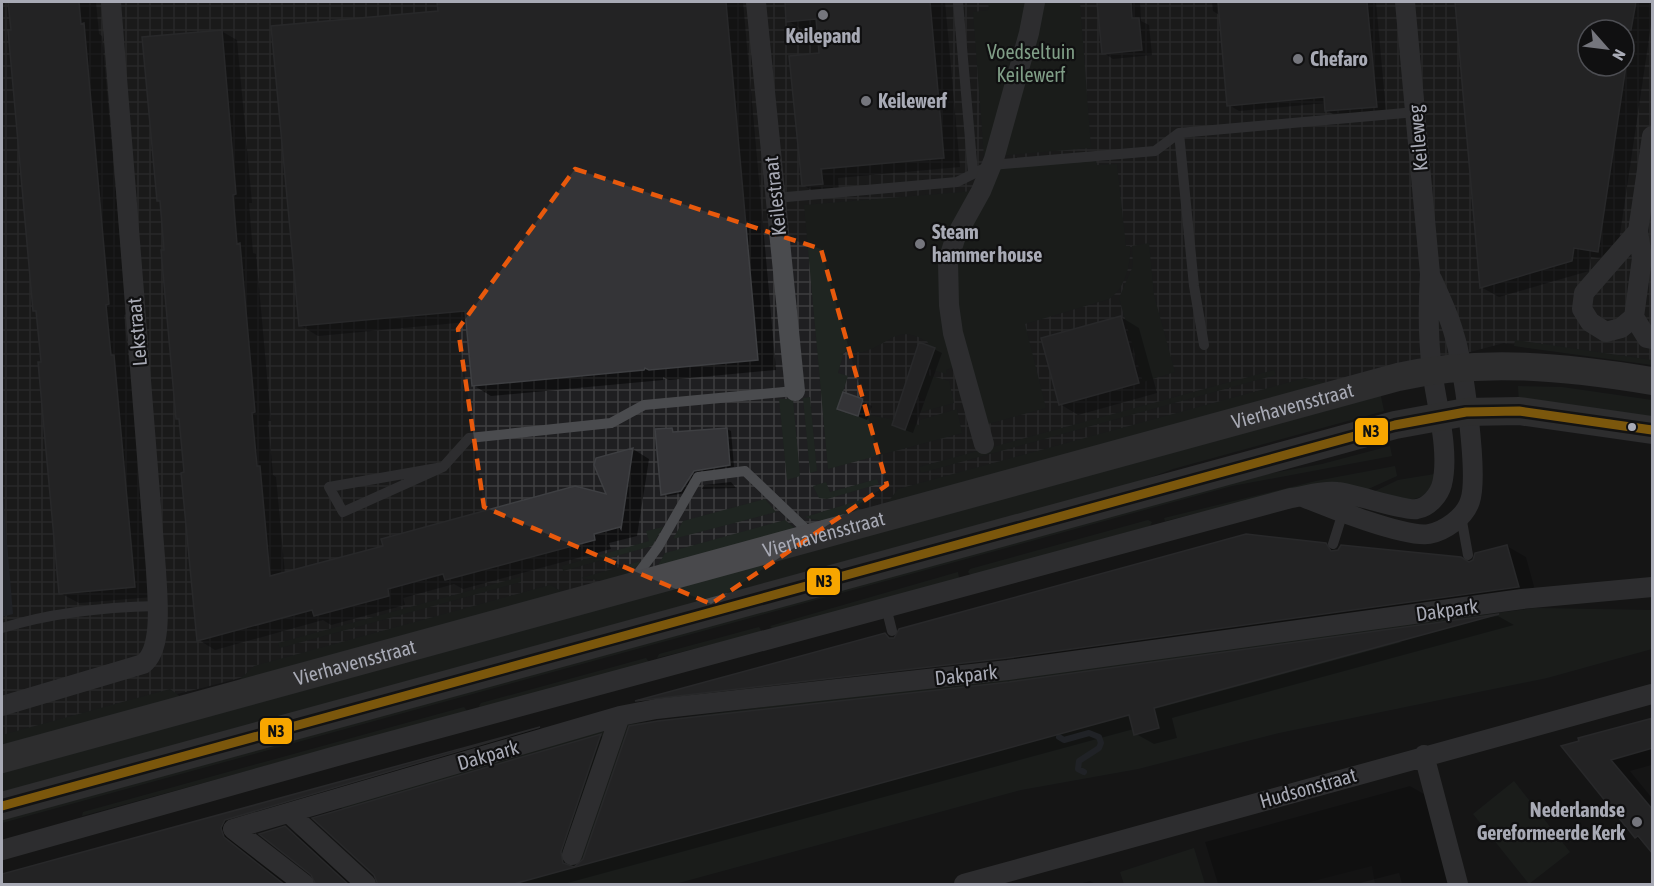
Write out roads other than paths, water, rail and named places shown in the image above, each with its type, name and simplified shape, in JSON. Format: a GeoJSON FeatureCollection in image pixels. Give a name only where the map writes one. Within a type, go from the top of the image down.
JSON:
{"type":"FeatureCollection","features":[{"type":"Feature","properties":{"kind":"main road","name":"Vierhavensstraat"},"geometry":{"type":"LineString","coordinates":[[2,759],[630,585],[1432,369],[1527,365],[1653,381]]}},
{"type":"Feature","properties":{"kind":"main road"},"geometry":{"type":"LineString","coordinates":[[2,806],[1370,431],[1452,413],[1519,411],[1653,430]]}},
{"type":"Feature","properties":{"kind":"street","name":"Lekstraat"},"geometry":{"type":"LineString","coordinates":[[2,706],[148,661],[155,646],[157,606],[111,2]]}},
{"type":"Feature","properties":{"kind":"street","name":"Keilestraat"},"geometry":{"type":"LineString","coordinates":[[756,2],[795,391]]}},
{"type":"Feature","properties":{"kind":"street"},"geometry":{"type":"LineString","coordinates":[[984,444],[953,333],[948,270],[956,236],[981,191],[991,165],[1014,92],[1035,2]]}},
{"type":"Feature","properties":{"kind":"street","name":"Keileweg"},"geometry":{"type":"LineString","coordinates":[[1405,2],[1430,274],[1427,312],[1432,369],[1452,413]]}},
{"type":"Feature","properties":{"kind":"street"},"geometry":{"type":"LineString","coordinates":[[1653,136],[1638,231],[1642,258],[1634,317],[1647,338],[1653,339]]}},
{"type":"Feature","properties":{"kind":"street"},"geometry":{"type":"LineString","coordinates":[[1634,317],[1621,328],[1606,332],[1590,322],[1582,309],[1584,293],[1638,231]]}},
{"type":"Feature","properties":{"kind":"street","name":"Keileweg"},"geometry":{"type":"LineString","coordinates":[[1430,274],[1454,333],[1462,366],[1452,413]]}},
{"type":"Feature","properties":{"kind":"street"},"geometry":{"type":"LineString","coordinates":[[2,850],[1147,535],[1302,497],[1334,491],[1411,509],[1431,502],[1440,488],[1452,413]]}},
{"type":"Feature","properties":{"kind":"street"},"geometry":{"type":"LineString","coordinates":[[1302,497],[1343,513],[1426,534],[1447,526],[1461,516],[1472,494],[1471,447],[1452,413]]}},
{"type":"Feature","properties":{"kind":"street","name":"Dakpark"},"geometry":{"type":"LineString","coordinates":[[304,885],[233,829],[620,716],[656,709],[1008,670],[1522,599],[1653,587]]}},
{"type":"Feature","properties":{"kind":"street","name":"Hudsonstraat"},"geometry":{"type":"LineString","coordinates":[[964,885],[1653,694]]}},
{"type":"Feature","properties":{"kind":"street"},"geometry":{"type":"LineString","coordinates":[[572,855],[620,716]]}},
{"type":"Feature","properties":{"kind":"street"},"geometry":{"type":"LineString","coordinates":[[1424,756],[1458,885]]}},
{"type":"Feature","properties":{"kind":"street"},"geometry":{"type":"LineString","coordinates":[[290,814],[366,885]]}},
{"type":"Feature","properties":{"kind":"lane"},"geometry":{"type":"LineString","coordinates":[[958,2],[973,174]]}},
{"type":"Feature","properties":{"kind":"lane"},"geometry":{"type":"LineString","coordinates":[[775,198],[957,182],[991,165],[1155,151],[1179,133],[1416,112]]}},
{"type":"Feature","properties":{"kind":"lane"},"geometry":{"type":"LineString","coordinates":[[1179,133],[1194,286],[1204,345]]}},
{"type":"Feature","properties":{"kind":"lane"},"geometry":{"type":"LineString","coordinates":[[443,467],[328,487],[343,512],[443,467],[469,438],[611,423],[644,405],[795,391]]}},
{"type":"Feature","properties":{"kind":"lane"},"geometry":{"type":"LineString","coordinates":[[630,585],[658,547],[698,477],[745,471],[814,536]]}},
{"type":"Feature","properties":{"kind":"lane"},"geometry":{"type":"LineString","coordinates":[[1333,544],[1349,494]]}},
{"type":"Feature","properties":{"kind":"lane"},"geometry":{"type":"LineString","coordinates":[[1461,516],[1468,555]]}},
{"type":"Feature","properties":{"kind":"lane"},"geometry":{"type":"LineString","coordinates":[[2,628],[31,619],[157,606]]}},
{"type":"Feature","properties":{"kind":"lane"},"geometry":{"type":"LineString","coordinates":[[886,608],[892,631]]}},
{"type":"Feature","properties":{"kind":"waterway"},"geometry":{"type":"LineString","coordinates":[[1059,737],[1064,740],[1089,733],[1099,737],[1101,743],[1099,748],[1079,761],[1078,769],[1084,772]]}},
{"type":"Feature","properties":{"kind":"place","name":"Keilepand"},"geometry":{"type":"Point","coordinates":[823,15]}},
{"type":"Feature","properties":{"kind":"place","name":"Chefaro"},"geometry":{"type":"Point","coordinates":[1298,59]}},
{"type":"Feature","properties":{"kind":"place","name":"Keilewerf"},"geometry":{"type":"Point","coordinates":[866,101]}},
{"type":"Feature","properties":{"kind":"place","name":"Steam hammer house"},"geometry":{"type":"Point","coordinates":[920,244]}},
{"type":"Feature","properties":{"kind":"place","name":"Nederlandse Gereformeerde Kerk"},"geometry":{"type":"Point","coordinates":[1637,822]}},
{"type":"Feature","properties":{"kind":"park label","name":"Voedseltuin Keilewerf"},"geometry":{"type":"Point","coordinates":[1031,64]}}]}
